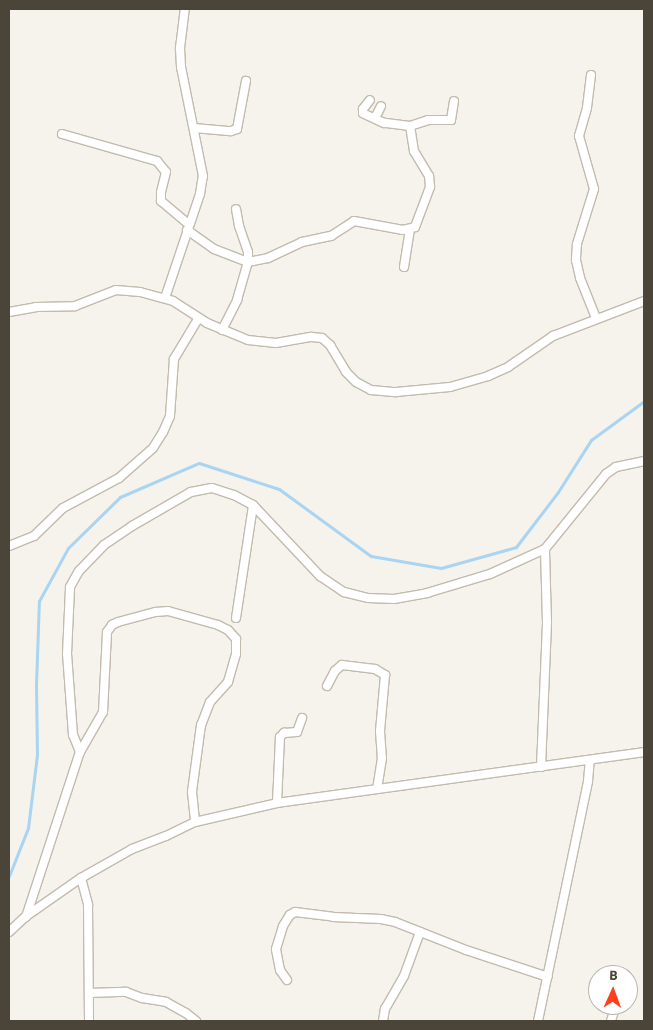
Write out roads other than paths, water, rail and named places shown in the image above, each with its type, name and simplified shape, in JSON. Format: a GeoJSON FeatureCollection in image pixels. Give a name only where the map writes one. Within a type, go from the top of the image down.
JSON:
{"type":"FeatureCollection","features":[{"type":"Feature","properties":{"kind":"street"},"geometry":{"type":"LineString","coordinates":[[165,298],[200,194],[203,176],[180,57],[185,10]]}},
{"type":"Feature","properties":{"kind":"street"},"geometry":{"type":"LineString","coordinates":[[591,75],[587,108],[579,136],[594,189],[577,244],[576,260],[580,278],[596,318]]}},
{"type":"Feature","properties":{"kind":"street"},"geometry":{"type":"LineString","coordinates":[[194,128],[231,131],[237,129],[246,82]]}},
{"type":"Feature","properties":{"kind":"street"},"geometry":{"type":"LineString","coordinates":[[370,100],[362,112],[392,125],[410,126],[428,120],[451,120],[454,101]]}},
{"type":"Feature","properties":{"kind":"street"},"geometry":{"type":"LineString","coordinates":[[375,118],[381,106]]}},
{"type":"Feature","properties":{"kind":"street"},"geometry":{"type":"LineString","coordinates":[[62,134],[157,161],[166,172],[161,192],[161,202],[214,249],[248,262],[268,258],[302,242],[331,236],[354,221],[410,230],[415,227],[430,183],[427,172],[414,151],[410,126]]}},
{"type":"Feature","properties":{"kind":"street"},"geometry":{"type":"LineString","coordinates":[[222,330],[237,300],[248,262],[248,252],[239,226],[236,209]]}},
{"type":"Feature","properties":{"kind":"street"},"geometry":{"type":"LineString","coordinates":[[404,267],[410,230]]}},
{"type":"Feature","properties":{"kind":"street"},"geometry":{"type":"LineString","coordinates":[[9,312],[36,307],[76,306],[122,290],[165,298],[181,305],[198,319],[248,340],[267,342],[311,337],[322,338],[330,345],[346,372],[356,382],[371,390],[396,392],[450,387],[499,372],[553,336],[644,301]]}},
{"type":"Feature","properties":{"kind":"street"},"geometry":{"type":"LineString","coordinates":[[9,546],[34,536],[63,508],[119,478],[153,448],[170,416],[174,359],[198,319]]}},
{"type":"Feature","properties":{"kind":"street"},"geometry":{"type":"LineString","coordinates":[[80,752],[73,735],[67,654],[70,587],[79,571],[111,540],[170,503],[196,490],[212,488],[222,490],[254,505],[320,576],[344,592],[368,598],[394,599],[427,593],[490,574],[545,550],[606,474],[616,467],[644,461]]}},
{"type":"Feature","properties":{"kind":"street"},"geometry":{"type":"LineString","coordinates":[[236,618],[254,505]]}},
{"type":"Feature","properties":{"kind":"street"},"geometry":{"type":"LineString","coordinates":[[542,767],[547,622],[545,550]]}},
{"type":"Feature","properties":{"kind":"street"},"geometry":{"type":"LineString","coordinates":[[25,917],[80,752],[103,712],[107,632],[112,624],[163,611],[203,620],[228,630],[236,640],[236,654],[228,682],[210,702],[203,719],[192,792],[194,822]]}},
{"type":"Feature","properties":{"kind":"street"},"geometry":{"type":"LineString","coordinates":[[327,686],[335,671],[342,665],[375,669],[385,675],[380,731],[382,758],[377,789]]}},
{"type":"Feature","properties":{"kind":"street"},"geometry":{"type":"LineString","coordinates":[[277,803],[280,737],[284,733],[297,732],[302,718]]}},
{"type":"Feature","properties":{"kind":"street"},"geometry":{"type":"LineString","coordinates":[[9,932],[25,917],[81,878],[132,849],[166,836],[194,822],[277,803],[644,752]]}},
{"type":"Feature","properties":{"kind":"street"},"geometry":{"type":"LineString","coordinates":[[539,1021],[588,782],[590,760]]}},
{"type":"Feature","properties":{"kind":"street"},"geometry":{"type":"LineString","coordinates":[[81,878],[88,905],[89,1021]]}},
{"type":"Feature","properties":{"kind":"street"},"geometry":{"type":"LineString","coordinates":[[287,980],[280,970],[276,949],[283,926],[290,915],[295,912],[333,917],[381,919],[548,977]]}},
{"type":"Feature","properties":{"kind":"street"},"geometry":{"type":"LineString","coordinates":[[383,1021],[385,1008],[404,976],[420,932]]}},
{"type":"Feature","properties":{"kind":"street"},"geometry":{"type":"LineString","coordinates":[[89,993],[126,992],[142,998],[166,1002],[196,1021]]}},
{"type":"Feature","properties":{"kind":"waterway"},"geometry":{"type":"LineString","coordinates":[[9,876],[28,828],[37,755],[36,685],[39,601],[68,548],[120,497],[199,463],[279,489],[371,556],[441,568],[516,547],[558,492],[591,440],[644,401]]}}]}
